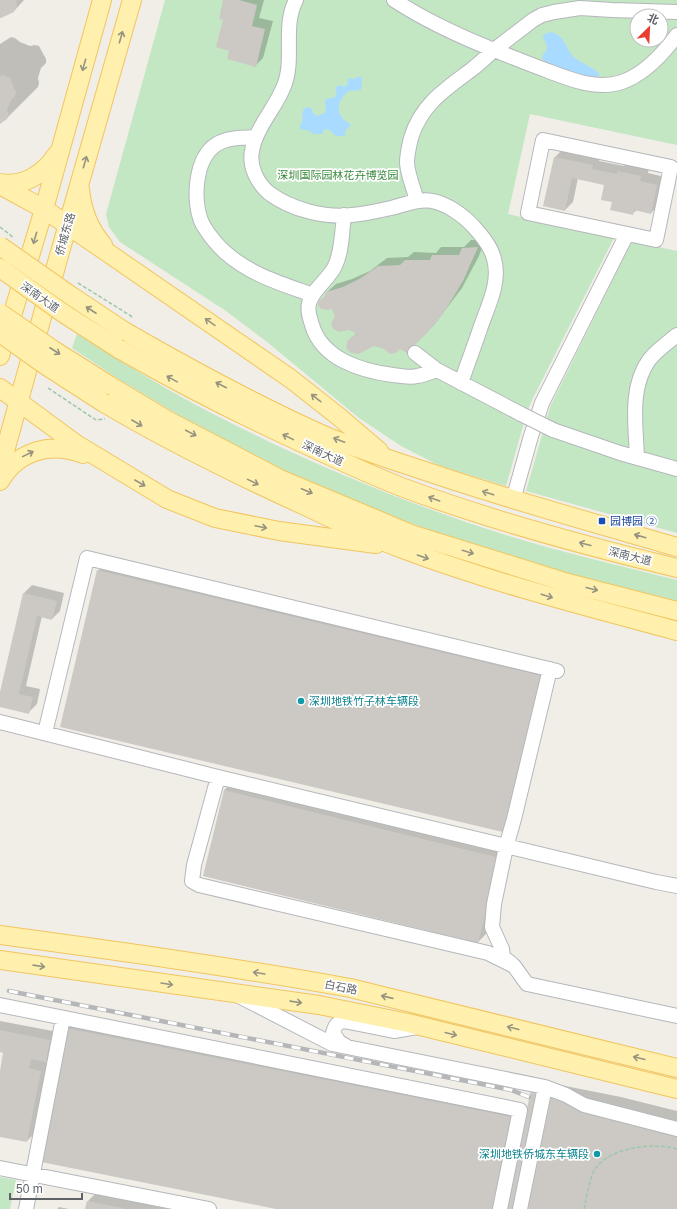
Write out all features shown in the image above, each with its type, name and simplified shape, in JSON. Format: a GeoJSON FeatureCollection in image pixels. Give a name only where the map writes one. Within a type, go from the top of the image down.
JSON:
{"type":"FeatureCollection","features":[{"type":"Feature","properties":{"kind":"main road"},"geometry":{"type":"LineString","coordinates":[[0,356],[44,209],[102,0]]}},
{"type":"Feature","properties":{"kind":"main road","name":"侨城东路"},"geometry":{"type":"LineString","coordinates":[[0,469],[67,225],[132,0]]}},
{"type":"Feature","properties":{"kind":"main road"},"geometry":{"type":"LineString","coordinates":[[0,184],[16,184],[36,176],[53,160],[61,147]]}},
{"type":"Feature","properties":{"kind":"main road"},"geometry":{"type":"LineString","coordinates":[[0,184],[44,209],[291,379],[338,416],[388,459]]}},
{"type":"Feature","properties":{"kind":"main road"},"geometry":{"type":"LineString","coordinates":[[79,184],[81,201],[91,228],[112,255]]}},
{"type":"Feature","properties":{"kind":"main road"},"geometry":{"type":"LineString","coordinates":[[7,242],[70,295],[128,324],[179,363],[237,393],[329,437],[388,459],[513,500],[677,547]]}},
{"type":"Feature","properties":{"kind":"main road","name":"深南大道"},"geometry":{"type":"LineString","coordinates":[[0,268],[63,314],[119,349],[175,381],[231,410],[362,471],[445,503],[514,525],[622,555],[677,568]]}},
{"type":"Feature","properties":{"kind":"main road"},"geometry":{"type":"LineString","coordinates":[[0,313],[52,349],[167,420],[280,479],[411,534],[568,583],[677,610]]}},
{"type":"Feature","properties":{"kind":"main road"},"geometry":{"type":"LineString","coordinates":[[0,333],[105,410],[153,432],[210,462],[398,548],[462,570],[615,615],[677,631]]}},
{"type":"Feature","properties":{"kind":"main road"},"geometry":{"type":"LineString","coordinates":[[0,388],[76,444],[167,499],[215,518],[279,531],[398,548]]}},
{"type":"Feature","properties":{"kind":"main road"},"geometry":{"type":"LineString","coordinates":[[0,480],[11,466],[22,457],[34,451],[48,448],[74,450],[106,463]]}},
{"type":"Feature","properties":{"kind":"main road"},"geometry":{"type":"LineString","coordinates":[[419,469],[483,509],[514,525]]}},
{"type":"Feature","properties":{"kind":"main road"},"geometry":{"type":"LineString","coordinates":[[622,555],[677,559]]}},
{"type":"Feature","properties":{"kind":"main road"},"geometry":{"type":"LineString","coordinates":[[615,615],[677,620]]}},
{"type":"Feature","properties":{"kind":"main road","name":"白石路"},"geometry":{"type":"LineString","coordinates":[[0,935],[111,950],[350,988],[677,1068]]}},
{"type":"Feature","properties":{"kind":"main road","name":"白石路"},"geometry":{"type":"LineString","coordinates":[[0,960],[319,1005],[421,1026],[677,1089]]}},
{"type":"Feature","properties":{"kind":"street"},"geometry":{"type":"LineString","coordinates":[[296,0],[290,19],[288,67],[285,84],[278,100],[255,137],[251,152],[252,166],[256,178],[266,190],[278,200],[311,212],[351,216],[417,202],[433,201],[458,213],[480,233],[489,247],[494,259],[496,270],[495,282],[461,383]]}},
{"type":"Feature","properties":{"kind":"street"},"geometry":{"type":"LineString","coordinates":[[394,0],[446,30],[578,82],[594,85],[609,85],[622,82],[637,75],[662,52],[677,35]]}},
{"type":"Feature","properties":{"kind":"street"},"geometry":{"type":"LineString","coordinates":[[417,202],[407,162],[409,145],[414,129],[421,116],[430,103],[446,88],[534,20],[542,15],[580,8],[677,12]]}},
{"type":"Feature","properties":{"kind":"street"},"geometry":{"type":"LineString","coordinates":[[255,137],[227,140],[216,144],[201,164],[197,183],[197,204],[203,224],[213,239],[226,253],[246,268],[266,279],[313,295]]}},
{"type":"Feature","properties":{"kind":"street"},"geometry":{"type":"LineString","coordinates":[[543,140],[671,167],[656,240],[627,234],[528,213],[543,140]]}},
{"type":"Feature","properties":{"kind":"street"},"geometry":{"type":"LineString","coordinates":[[344,215],[336,266],[313,295],[309,303],[309,313],[315,335],[326,348],[338,358],[356,367],[376,373],[416,377],[438,370]]}},
{"type":"Feature","properties":{"kind":"street"},"geometry":{"type":"LineString","coordinates":[[513,500],[542,403],[627,234]]}},
{"type":"Feature","properties":{"kind":"street"},"geometry":{"type":"LineString","coordinates":[[637,458],[636,392],[641,376],[649,361],[661,347],[677,335]]}},
{"type":"Feature","properties":{"kind":"street"},"geometry":{"type":"LineString","coordinates":[[415,353],[438,370],[461,383],[553,430],[620,453],[677,469]]}},
{"type":"Feature","properties":{"kind":"street"},"geometry":{"type":"LineString","coordinates":[[45,733],[87,558],[553,670],[506,847],[494,904],[492,927],[502,949],[503,957],[514,966],[527,984],[677,1016]]}},
{"type":"Feature","properties":{"kind":"street"},"geometry":{"type":"LineString","coordinates":[[0,722],[506,847],[677,886]]}},
{"type":"Feature","properties":{"kind":"street"},"geometry":{"type":"LineString","coordinates":[[218,777],[194,866],[192,881],[199,885],[488,953],[514,966]]}},
{"type":"Feature","properties":{"kind":"street"},"geometry":{"type":"LineString","coordinates":[[235,994],[327,1042],[544,1089],[566,1095],[584,1105],[677,1129]]}},
{"type":"Feature","properties":{"kind":"street"},"geometry":{"type":"LineString","coordinates":[[0,1006],[520,1110],[500,1209]]}},
{"type":"Feature","properties":{"kind":"street"},"geometry":{"type":"LineString","coordinates":[[26,1209],[63,1018]]}},
{"type":"Feature","properties":{"kind":"street"},"geometry":{"type":"LineString","coordinates":[[350,1048],[335,1038],[333,1033],[334,1027],[337,1023],[344,1021],[394,1031],[421,1026]]}},
{"type":"Feature","properties":{"kind":"street"},"geometry":{"type":"LineString","coordinates":[[520,1209],[544,1089]]}},
{"type":"Feature","properties":{"kind":"street"},"geometry":{"type":"LineString","coordinates":[[0,1168],[209,1209]]}},
{"type":"Feature","properties":{"kind":"path"},"geometry":{"type":"LineString","coordinates":[[0,227],[7,242]]}},
{"type":"Feature","properties":{"kind":"path"},"geometry":{"type":"LineString","coordinates":[[78,283],[128,324]]}},
{"type":"Feature","properties":{"kind":"path"},"geometry":{"type":"LineString","coordinates":[[48,388],[96,420],[104,420],[105,410]]}},
{"type":"Feature","properties":{"kind":"path"},"geometry":{"type":"LineString","coordinates":[[584,1209],[593,1172],[600,1162],[612,1154],[633,1148],[654,1147],[677,1149]]}},
{"type":"Feature","properties":{"kind":"green space","name":"深圳国际园林花卉博览园"},"geometry":{"type":"Polygon","coordinates":[[[165,0],[677,0],[677,145],[530,114],[508,214],[614,238],[533,398],[527,412],[506,486],[440,466],[401,446],[359,418],[267,342],[226,311],[120,242],[109,227],[106,214],[165,0]]]}},
{"type":"Feature","properties":{"kind":"green space"},"geometry":{"type":"Polygon","coordinates":[[[632,241],[677,251],[677,533],[526,491],[550,407],[632,241]]]}},
{"type":"Feature","properties":{"kind":"green space"},"geometry":{"type":"Polygon","coordinates":[[[77,334],[197,406],[283,448],[353,479],[424,507],[496,532],[564,552],[677,580],[677,605],[601,585],[443,535],[368,507],[280,469],[207,432],[120,380],[72,348],[77,334]]]}},
{"type":"Feature","properties":{"kind":"green space"},"geometry":{"type":"Polygon","coordinates":[[[0,1177],[16,1180],[10,1209],[0,1209],[0,1177]]]}},
{"type":"Feature","properties":{"kind":"water"},"geometry":{"type":"Polygon","coordinates":[[[550,32],[559,36],[575,58],[599,73],[599,76],[588,79],[547,63],[543,60],[542,56],[547,49],[547,46],[542,37],[550,32]]]}},
{"type":"Feature","properties":{"kind":"water"},"geometry":{"type":"Polygon","coordinates":[[[361,76],[361,90],[349,91],[339,105],[339,113],[344,120],[351,125],[345,131],[345,136],[336,136],[328,129],[324,130],[322,134],[313,134],[310,131],[300,129],[304,108],[310,107],[314,114],[318,116],[326,112],[326,99],[333,98],[335,96],[337,93],[335,90],[337,86],[340,85],[344,87],[347,85],[348,79],[361,76]]]}},
{"type":"Feature","properties":{"kind":"building"},"geometry":{"type":"Polygon","coordinates":[[[0,0],[16,0],[17,6],[14,12],[0,18],[0,0]]]}},
{"type":"Feature","properties":{"kind":"building"},"geometry":{"type":"Polygon","coordinates":[[[223,0],[239,0],[257,5],[252,26],[265,29],[256,67],[227,59],[229,51],[216,47],[223,20],[219,19],[223,0]]]}},
{"type":"Feature","properties":{"kind":"building"},"geometry":{"type":"Polygon","coordinates":[[[3,75],[10,78],[16,93],[7,110],[9,115],[7,119],[0,124],[0,76],[3,75]]]}},
{"type":"Feature","properties":{"kind":"building"},"geometry":{"type":"Polygon","coordinates":[[[554,157],[593,165],[592,169],[617,174],[617,171],[641,176],[640,181],[657,185],[651,214],[634,210],[633,215],[610,210],[612,202],[601,200],[604,185],[572,178],[565,211],[543,206],[554,157]]]}},
{"type":"Feature","properties":{"kind":"building"},"geometry":{"type":"Polygon","coordinates":[[[478,247],[463,281],[443,314],[407,353],[400,349],[396,353],[390,354],[384,349],[374,346],[359,354],[351,353],[346,348],[347,342],[350,338],[357,334],[349,330],[339,332],[333,329],[331,323],[335,317],[332,309],[321,309],[318,305],[319,301],[324,297],[326,292],[343,287],[361,278],[378,266],[400,265],[405,260],[430,260],[432,255],[459,255],[462,248],[478,247]]]}},
{"type":"Feature","properties":{"kind":"building","name":"深圳地铁竹子林车辆段"},"geometry":{"type":"Polygon","coordinates":[[[97,570],[542,676],[507,833],[60,727],[97,570]]]}},
{"type":"Feature","properties":{"kind":"building"},"geometry":{"type":"Polygon","coordinates":[[[23,593],[57,601],[52,620],[37,616],[19,694],[33,697],[29,714],[0,707],[0,692],[23,593]]]}},
{"type":"Feature","properties":{"kind":"building"},"geometry":{"type":"Polygon","coordinates":[[[224,790],[500,858],[478,943],[203,876],[224,790]]]}},
{"type":"Feature","properties":{"kind":"building"},"geometry":{"type":"Polygon","coordinates":[[[66,1028],[512,1117],[493,1209],[276,1209],[41,1162],[66,1028]]]}},
{"type":"Feature","properties":{"kind":"building"},"geometry":{"type":"Polygon","coordinates":[[[0,1030],[50,1040],[46,1062],[31,1059],[29,1068],[41,1071],[27,1142],[0,1137],[0,1071],[3,1053],[0,1052],[0,1030]]]}},
{"type":"Feature","properties":{"kind":"building","name":"深圳地铁侨城东车辆段"},"geometry":{"type":"Polygon","coordinates":[[[531,1089],[613,1104],[677,1121],[677,1209],[507,1209],[531,1089]]]}},
{"type":"Feature","properties":{"kind":"building"},"geometry":{"type":"Polygon","coordinates":[[[87,1201],[123,1208],[123,1209],[85,1209],[87,1201]]]}},
{"type":"Feature","properties":{"kind":"railway"},"geometry":{"type":"LineString","coordinates":[[9,991],[511,1090],[529,1097]]}},
{"type":"Feature","properties":{"kind":"place","name":"园博园 ②"},"geometry":{"type":"Point","coordinates":[602,521]}},
{"type":"Feature","properties":{"kind":"place","name":"深圳地铁竹子林车辆段"},"geometry":{"type":"Point","coordinates":[301,701]}},
{"type":"Feature","properties":{"kind":"place","name":"深圳地铁侨城东车辆段"},"geometry":{"type":"Point","coordinates":[597,1154]}}]}
